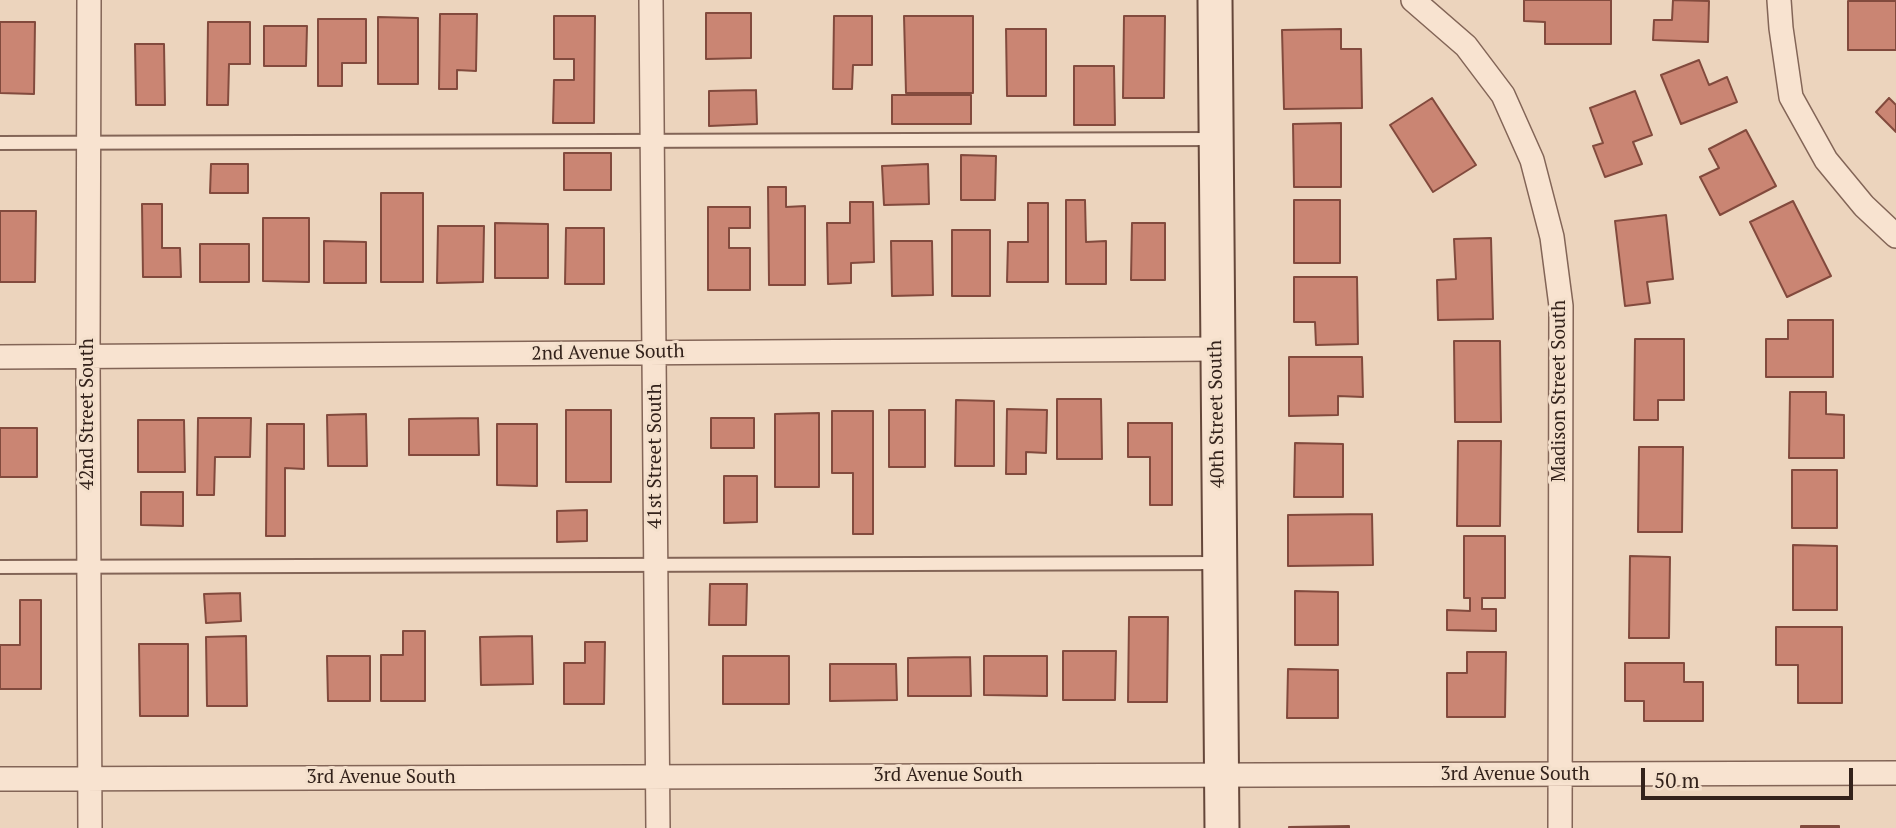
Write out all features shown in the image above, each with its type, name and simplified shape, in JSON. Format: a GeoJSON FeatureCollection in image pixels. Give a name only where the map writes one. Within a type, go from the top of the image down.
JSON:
{"type":"FeatureCollection","features":[{"type":"Feature","properties":{"kind":"street","name":"42nd Street South"},"geometry":{"type":"LineString","coordinates":[[89,0],[90,828]]}},
{"type":"Feature","properties":{"kind":"street","name":"41st Street South"},"geometry":{"type":"LineString","coordinates":[[651,0],[658,828]]}},
{"type":"Feature","properties":{"kind":"street","name":"40th Street South"},"geometry":{"type":"LineString","coordinates":[[1215,0],[1222,828]]}},
{"type":"Feature","properties":{"kind":"street","name":"Madison Street South"},"geometry":{"type":"LineString","coordinates":[[1413,0],[1465,46],[1503,95],[1532,160],[1552,237],[1561,306],[1560,828]]}},
{"type":"Feature","properties":{"kind":"street"},"geometry":{"type":"LineString","coordinates":[[1779,0],[1791,97],[1826,160],[1864,206],[1896,236]]}},
{"type":"Feature","properties":{"kind":"street","name":"2nd Avenue South"},"geometry":{"type":"LineString","coordinates":[[0,357],[1217,349]]}},
{"type":"Feature","properties":{"kind":"street","name":"3rd Avenue South"},"geometry":{"type":"LineString","coordinates":[[0,779],[1896,774]]}},
{"type":"Feature","properties":{"kind":"lane"},"geometry":{"type":"LineString","coordinates":[[0,143],[1216,138]]}},
{"type":"Feature","properties":{"kind":"lane"},"geometry":{"type":"LineString","coordinates":[[0,567],[1219,563]]}},
{"type":"Feature","properties":{"kind":"building"},"geometry":{"type":"Polygon","coordinates":[[[1524,0],[1611,0],[1611,44],[1545,44],[1545,22],[1524,21],[1524,0]]]}},
{"type":"Feature","properties":{"kind":"building"},"geometry":{"type":"Polygon","coordinates":[[[1673,0],[1709,1],[1708,42],[1653,40],[1654,20],[1672,20],[1673,0]]]}},
{"type":"Feature","properties":{"kind":"building"},"geometry":{"type":"Polygon","coordinates":[[[1848,1],[1896,1],[1896,50],[1848,50],[1848,1]]]}},
{"type":"Feature","properties":{"kind":"building"},"geometry":{"type":"Polygon","coordinates":[[[706,13],[751,13],[751,58],[706,59],[706,13]]]}},
{"type":"Feature","properties":{"kind":"building"},"geometry":{"type":"Polygon","coordinates":[[[440,14],[477,14],[476,71],[457,70],[457,89],[439,89],[440,14]]]}},
{"type":"Feature","properties":{"kind":"building"},"geometry":{"type":"Polygon","coordinates":[[[554,16],[595,16],[594,123],[553,123],[554,80],[574,80],[574,59],[554,59],[554,16]]]}},
{"type":"Feature","properties":{"kind":"building"},"geometry":{"type":"Polygon","coordinates":[[[834,16],[872,16],[872,65],[853,65],[852,89],[833,89],[834,16]]]}},
{"type":"Feature","properties":{"kind":"building"},"geometry":{"type":"Polygon","coordinates":[[[904,16],[973,16],[973,93],[906,93],[904,16]]]}},
{"type":"Feature","properties":{"kind":"building"},"geometry":{"type":"Polygon","coordinates":[[[1124,16],[1165,16],[1164,98],[1123,98],[1124,16]]]}},
{"type":"Feature","properties":{"kind":"building"},"geometry":{"type":"Polygon","coordinates":[[[378,17],[418,18],[418,84],[378,84],[378,17]]]}},
{"type":"Feature","properties":{"kind":"building"},"geometry":{"type":"Polygon","coordinates":[[[318,19],[366,19],[366,63],[342,63],[342,86],[318,86],[318,19]]]}},
{"type":"Feature","properties":{"kind":"building"},"geometry":{"type":"Polygon","coordinates":[[[0,22],[35,22],[34,94],[0,93],[0,22]]]}},
{"type":"Feature","properties":{"kind":"building"},"geometry":{"type":"Polygon","coordinates":[[[208,22],[250,22],[250,64],[229,64],[228,105],[207,105],[208,22]]]}},
{"type":"Feature","properties":{"kind":"building"},"geometry":{"type":"Polygon","coordinates":[[[264,26],[307,26],[306,66],[264,66],[264,26]]]}},
{"type":"Feature","properties":{"kind":"building"},"geometry":{"type":"Polygon","coordinates":[[[1006,29],[1046,29],[1046,96],[1007,96],[1006,29]]]}},
{"type":"Feature","properties":{"kind":"building"},"geometry":{"type":"Polygon","coordinates":[[[1341,29],[1341,49],[1361,49],[1362,108],[1284,109],[1282,30],[1341,29]]]}},
{"type":"Feature","properties":{"kind":"building"},"geometry":{"type":"Polygon","coordinates":[[[135,44],[164,44],[165,105],[136,105],[135,44]]]}},
{"type":"Feature","properties":{"kind":"building"},"geometry":{"type":"Polygon","coordinates":[[[1699,60],[1709,85],[1727,77],[1737,102],[1681,124],[1661,75],[1699,60]]]}},
{"type":"Feature","properties":{"kind":"building"},"geometry":{"type":"Polygon","coordinates":[[[1074,66],[1114,66],[1115,125],[1074,125],[1074,66]]]}},
{"type":"Feature","properties":{"kind":"building"},"geometry":{"type":"Polygon","coordinates":[[[756,90],[757,124],[709,126],[709,91],[756,90]]]}},
{"type":"Feature","properties":{"kind":"building"},"geometry":{"type":"Polygon","coordinates":[[[1635,91],[1652,135],[1633,142],[1642,164],[1605,177],[1593,146],[1603,143],[1590,108],[1635,91]]]}},
{"type":"Feature","properties":{"kind":"building"},"geometry":{"type":"Polygon","coordinates":[[[892,95],[971,95],[971,124],[892,124],[892,95]]]}},
{"type":"Feature","properties":{"kind":"building"},"geometry":{"type":"Polygon","coordinates":[[[1432,98],[1476,165],[1433,192],[1390,125],[1432,98]]]}},
{"type":"Feature","properties":{"kind":"building"},"geometry":{"type":"Polygon","coordinates":[[[1889,98],[1896,105],[1896,132],[1876,112],[1889,98]]]}},
{"type":"Feature","properties":{"kind":"building"},"geometry":{"type":"Polygon","coordinates":[[[1341,123],[1341,187],[1294,187],[1293,124],[1341,123]]]}},
{"type":"Feature","properties":{"kind":"building"},"geometry":{"type":"Polygon","coordinates":[[[1746,130],[1776,186],[1720,215],[1700,177],[1719,168],[1709,149],[1746,130]]]}},
{"type":"Feature","properties":{"kind":"building"},"geometry":{"type":"Polygon","coordinates":[[[564,153],[611,153],[611,190],[564,190],[564,153]]]}},
{"type":"Feature","properties":{"kind":"building"},"geometry":{"type":"Polygon","coordinates":[[[961,155],[996,156],[995,200],[961,200],[961,155]]]}},
{"type":"Feature","properties":{"kind":"building"},"geometry":{"type":"Polygon","coordinates":[[[211,164],[248,164],[248,193],[210,193],[211,164]]]}},
{"type":"Feature","properties":{"kind":"building"},"geometry":{"type":"Polygon","coordinates":[[[928,164],[929,204],[884,205],[882,166],[928,164]]]}},
{"type":"Feature","properties":{"kind":"building"},"geometry":{"type":"Polygon","coordinates":[[[768,187],[786,187],[786,207],[805,206],[805,285],[769,285],[768,187]]]}},
{"type":"Feature","properties":{"kind":"building"},"geometry":{"type":"Polygon","coordinates":[[[381,193],[423,193],[423,282],[381,282],[381,193]]]}},
{"type":"Feature","properties":{"kind":"building"},"geometry":{"type":"Polygon","coordinates":[[[1066,200],[1085,200],[1086,242],[1106,241],[1106,284],[1066,284],[1066,200]]]}},
{"type":"Feature","properties":{"kind":"building"},"geometry":{"type":"Polygon","coordinates":[[[1294,200],[1340,200],[1340,263],[1294,263],[1294,200]]]}},
{"type":"Feature","properties":{"kind":"building"},"geometry":{"type":"Polygon","coordinates":[[[1793,201],[1831,276],[1787,297],[1750,222],[1793,201]]]}},
{"type":"Feature","properties":{"kind":"building"},"geometry":{"type":"Polygon","coordinates":[[[850,202],[873,202],[874,262],[851,263],[851,283],[828,284],[827,223],[850,223],[850,202]]]}},
{"type":"Feature","properties":{"kind":"building"},"geometry":{"type":"Polygon","coordinates":[[[1028,203],[1048,203],[1048,282],[1007,282],[1008,242],[1028,242],[1028,203]]]}},
{"type":"Feature","properties":{"kind":"building"},"geometry":{"type":"Polygon","coordinates":[[[142,204],[162,204],[162,248],[180,248],[181,277],[143,277],[142,204]]]}},
{"type":"Feature","properties":{"kind":"building"},"geometry":{"type":"Polygon","coordinates":[[[708,207],[750,207],[750,228],[729,228],[729,248],[750,248],[750,290],[708,290],[708,207]]]}},
{"type":"Feature","properties":{"kind":"building"},"geometry":{"type":"Polygon","coordinates":[[[0,211],[36,211],[35,282],[0,282],[0,211]]]}},
{"type":"Feature","properties":{"kind":"building"},"geometry":{"type":"Polygon","coordinates":[[[1666,215],[1673,279],[1647,282],[1650,303],[1625,306],[1615,221],[1666,215]]]}},
{"type":"Feature","properties":{"kind":"building"},"geometry":{"type":"Polygon","coordinates":[[[263,218],[309,218],[309,282],[263,281],[263,218]]]}},
{"type":"Feature","properties":{"kind":"building"},"geometry":{"type":"Polygon","coordinates":[[[495,223],[548,224],[548,278],[495,278],[495,223]]]}},
{"type":"Feature","properties":{"kind":"building"},"geometry":{"type":"Polygon","coordinates":[[[1132,223],[1165,223],[1165,280],[1131,280],[1132,223]]]}},
{"type":"Feature","properties":{"kind":"building"},"geometry":{"type":"Polygon","coordinates":[[[438,226],[484,226],[483,282],[437,283],[438,226]]]}},
{"type":"Feature","properties":{"kind":"building"},"geometry":{"type":"Polygon","coordinates":[[[566,228],[604,228],[604,284],[565,284],[566,228]]]}},
{"type":"Feature","properties":{"kind":"building"},"geometry":{"type":"Polygon","coordinates":[[[952,230],[990,230],[990,296],[952,296],[952,230]]]}},
{"type":"Feature","properties":{"kind":"building"},"geometry":{"type":"Polygon","coordinates":[[[1491,238],[1493,319],[1438,320],[1437,280],[1456,279],[1454,239],[1491,238]]]}},
{"type":"Feature","properties":{"kind":"building"},"geometry":{"type":"Polygon","coordinates":[[[324,241],[366,242],[366,283],[324,283],[324,241]]]}},
{"type":"Feature","properties":{"kind":"building"},"geometry":{"type":"Polygon","coordinates":[[[891,241],[932,241],[933,295],[892,296],[891,241]]]}},
{"type":"Feature","properties":{"kind":"building"},"geometry":{"type":"Polygon","coordinates":[[[200,244],[249,244],[249,282],[200,282],[200,244]]]}},
{"type":"Feature","properties":{"kind":"building"},"geometry":{"type":"Polygon","coordinates":[[[1294,277],[1357,277],[1358,344],[1316,345],[1315,322],[1294,322],[1294,277]]]}},
{"type":"Feature","properties":{"kind":"building"},"geometry":{"type":"Polygon","coordinates":[[[1788,320],[1833,320],[1833,377],[1766,377],[1766,339],[1788,339],[1788,320]]]}},
{"type":"Feature","properties":{"kind":"building"},"geometry":{"type":"Polygon","coordinates":[[[1635,339],[1684,339],[1684,400],[1658,400],[1658,420],[1634,420],[1635,339]]]}},
{"type":"Feature","properties":{"kind":"building"},"geometry":{"type":"Polygon","coordinates":[[[1454,341],[1500,341],[1501,422],[1455,422],[1454,341]]]}},
{"type":"Feature","properties":{"kind":"building"},"geometry":{"type":"Polygon","coordinates":[[[1289,357],[1362,357],[1363,397],[1338,396],[1338,415],[1289,416],[1289,357]]]}},
{"type":"Feature","properties":{"kind":"building"},"geometry":{"type":"Polygon","coordinates":[[[1790,392],[1826,392],[1826,414],[1844,415],[1844,458],[1789,458],[1790,392]]]}},
{"type":"Feature","properties":{"kind":"building"},"geometry":{"type":"Polygon","coordinates":[[[1057,399],[1101,399],[1102,459],[1057,459],[1057,399]]]}},
{"type":"Feature","properties":{"kind":"building"},"geometry":{"type":"Polygon","coordinates":[[[956,400],[994,401],[994,466],[955,466],[956,400]]]}},
{"type":"Feature","properties":{"kind":"building"},"geometry":{"type":"Polygon","coordinates":[[[1007,409],[1047,410],[1046,453],[1026,452],[1026,474],[1006,474],[1007,409]]]}},
{"type":"Feature","properties":{"kind":"building"},"geometry":{"type":"Polygon","coordinates":[[[566,410],[611,410],[611,482],[566,482],[566,410]]]}},
{"type":"Feature","properties":{"kind":"building"},"geometry":{"type":"Polygon","coordinates":[[[889,410],[925,410],[925,467],[889,467],[889,410]]]}},
{"type":"Feature","properties":{"kind":"building"},"geometry":{"type":"Polygon","coordinates":[[[832,411],[873,411],[873,534],[853,534],[853,473],[832,473],[832,411]]]}},
{"type":"Feature","properties":{"kind":"building"},"geometry":{"type":"Polygon","coordinates":[[[819,413],[819,487],[775,487],[775,414],[819,413]]]}},
{"type":"Feature","properties":{"kind":"building"},"geometry":{"type":"Polygon","coordinates":[[[366,414],[367,466],[328,466],[327,415],[366,414]]]}},
{"type":"Feature","properties":{"kind":"building"},"geometry":{"type":"Polygon","coordinates":[[[198,418],[251,418],[250,457],[215,457],[214,495],[197,495],[198,418]]]}},
{"type":"Feature","properties":{"kind":"building"},"geometry":{"type":"Polygon","coordinates":[[[478,418],[479,455],[409,455],[409,419],[478,418]]]}},
{"type":"Feature","properties":{"kind":"building"},"geometry":{"type":"Polygon","coordinates":[[[711,418],[754,418],[754,448],[711,448],[711,418]]]}},
{"type":"Feature","properties":{"kind":"building"},"geometry":{"type":"Polygon","coordinates":[[[138,420],[184,420],[185,472],[138,472],[138,420]]]}},
{"type":"Feature","properties":{"kind":"building"},"geometry":{"type":"Polygon","coordinates":[[[1128,423],[1172,423],[1172,505],[1150,505],[1150,457],[1128,457],[1128,423]]]}},
{"type":"Feature","properties":{"kind":"building"},"geometry":{"type":"Polygon","coordinates":[[[267,424],[304,424],[304,469],[285,468],[285,536],[266,536],[267,424]]]}},
{"type":"Feature","properties":{"kind":"building"},"geometry":{"type":"Polygon","coordinates":[[[497,424],[537,424],[537,486],[497,485],[497,424]]]}},
{"type":"Feature","properties":{"kind":"building"},"geometry":{"type":"Polygon","coordinates":[[[0,428],[37,428],[37,477],[0,477],[0,428]]]}},
{"type":"Feature","properties":{"kind":"building"},"geometry":{"type":"Polygon","coordinates":[[[1458,441],[1501,441],[1500,526],[1457,526],[1458,441]]]}},
{"type":"Feature","properties":{"kind":"building"},"geometry":{"type":"Polygon","coordinates":[[[1295,443],[1343,444],[1343,497],[1294,497],[1295,443]]]}},
{"type":"Feature","properties":{"kind":"building"},"geometry":{"type":"Polygon","coordinates":[[[1639,447],[1683,447],[1682,532],[1638,532],[1639,447]]]}},
{"type":"Feature","properties":{"kind":"building"},"geometry":{"type":"Polygon","coordinates":[[[1792,470],[1837,470],[1837,528],[1792,528],[1792,470]]]}},
{"type":"Feature","properties":{"kind":"building"},"geometry":{"type":"Polygon","coordinates":[[[724,476],[757,476],[757,522],[724,523],[724,476]]]}},
{"type":"Feature","properties":{"kind":"building"},"geometry":{"type":"Polygon","coordinates":[[[141,492],[183,492],[183,526],[141,525],[141,492]]]}},
{"type":"Feature","properties":{"kind":"building"},"geometry":{"type":"Polygon","coordinates":[[[587,510],[587,541],[557,542],[557,511],[587,510]]]}},
{"type":"Feature","properties":{"kind":"building"},"geometry":{"type":"Polygon","coordinates":[[[1372,514],[1373,565],[1288,566],[1288,515],[1372,514]]]}},
{"type":"Feature","properties":{"kind":"building"},"geometry":{"type":"Polygon","coordinates":[[[1464,536],[1505,536],[1505,598],[1482,598],[1482,609],[1496,609],[1496,631],[1447,630],[1447,610],[1470,611],[1470,598],[1464,598],[1464,536]]]}},
{"type":"Feature","properties":{"kind":"building"},"geometry":{"type":"Polygon","coordinates":[[[1793,545],[1837,546],[1837,610],[1793,610],[1793,545]]]}},
{"type":"Feature","properties":{"kind":"building"},"geometry":{"type":"Polygon","coordinates":[[[1630,556],[1670,557],[1669,638],[1629,638],[1630,556]]]}},
{"type":"Feature","properties":{"kind":"building"},"geometry":{"type":"Polygon","coordinates":[[[710,584],[747,584],[746,625],[709,625],[710,584]]]}},
{"type":"Feature","properties":{"kind":"building"},"geometry":{"type":"Polygon","coordinates":[[[1295,591],[1338,592],[1338,645],[1295,645],[1295,591]]]}},
{"type":"Feature","properties":{"kind":"building"},"geometry":{"type":"Polygon","coordinates":[[[240,593],[241,621],[206,623],[204,594],[240,593]]]}},
{"type":"Feature","properties":{"kind":"building"},"geometry":{"type":"Polygon","coordinates":[[[20,600],[41,600],[41,689],[0,689],[0,645],[20,645],[20,600]]]}},
{"type":"Feature","properties":{"kind":"building"},"geometry":{"type":"Polygon","coordinates":[[[1129,617],[1168,617],[1167,702],[1128,702],[1129,617]]]}},
{"type":"Feature","properties":{"kind":"building"},"geometry":{"type":"Polygon","coordinates":[[[1776,627],[1842,627],[1842,703],[1798,703],[1798,665],[1776,665],[1776,627]]]}},
{"type":"Feature","properties":{"kind":"building"},"geometry":{"type":"Polygon","coordinates":[[[403,631],[425,631],[425,701],[381,701],[381,655],[403,655],[403,631]]]}},
{"type":"Feature","properties":{"kind":"building"},"geometry":{"type":"Polygon","coordinates":[[[246,636],[247,706],[207,706],[206,637],[246,636]]]}},
{"type":"Feature","properties":{"kind":"building"},"geometry":{"type":"Polygon","coordinates":[[[532,636],[533,684],[481,685],[480,637],[532,636]]]}},
{"type":"Feature","properties":{"kind":"building"},"geometry":{"type":"Polygon","coordinates":[[[585,642],[605,642],[604,704],[564,704],[564,663],[585,663],[585,642]]]}},
{"type":"Feature","properties":{"kind":"building"},"geometry":{"type":"Polygon","coordinates":[[[139,644],[188,644],[188,716],[140,716],[139,644]]]}},
{"type":"Feature","properties":{"kind":"building"},"geometry":{"type":"Polygon","coordinates":[[[1063,651],[1116,651],[1115,700],[1063,700],[1063,651]]]}},
{"type":"Feature","properties":{"kind":"building"},"geometry":{"type":"Polygon","coordinates":[[[1467,652],[1506,652],[1505,717],[1447,717],[1447,673],[1467,673],[1467,652]]]}},
{"type":"Feature","properties":{"kind":"building"},"geometry":{"type":"Polygon","coordinates":[[[327,656],[370,656],[370,701],[328,701],[327,656]]]}},
{"type":"Feature","properties":{"kind":"building"},"geometry":{"type":"Polygon","coordinates":[[[723,656],[789,656],[789,704],[723,704],[723,656]]]}},
{"type":"Feature","properties":{"kind":"building"},"geometry":{"type":"Polygon","coordinates":[[[984,656],[1047,656],[1047,696],[984,695],[984,656]]]}},
{"type":"Feature","properties":{"kind":"building"},"geometry":{"type":"Polygon","coordinates":[[[970,657],[971,696],[908,696],[908,658],[970,657]]]}},
{"type":"Feature","properties":{"kind":"building"},"geometry":{"type":"Polygon","coordinates":[[[1625,663],[1684,663],[1684,682],[1703,682],[1703,721],[1644,721],[1644,701],[1625,701],[1625,663]]]}},
{"type":"Feature","properties":{"kind":"building"},"geometry":{"type":"Polygon","coordinates":[[[830,664],[896,664],[897,700],[830,701],[830,664]]]}},
{"type":"Feature","properties":{"kind":"building"},"geometry":{"type":"Polygon","coordinates":[[[1288,669],[1338,670],[1338,718],[1287,718],[1288,669]]]}},
{"type":"Feature","properties":{"kind":"building"},"geometry":{"type":"Polygon","coordinates":[[[1839,826],[1839,828],[1801,828],[1839,826]]]}},
{"type":"Feature","properties":{"kind":"building"},"geometry":{"type":"Polygon","coordinates":[[[1289,827],[1349,828],[1289,828],[1289,827]]]}}]}
